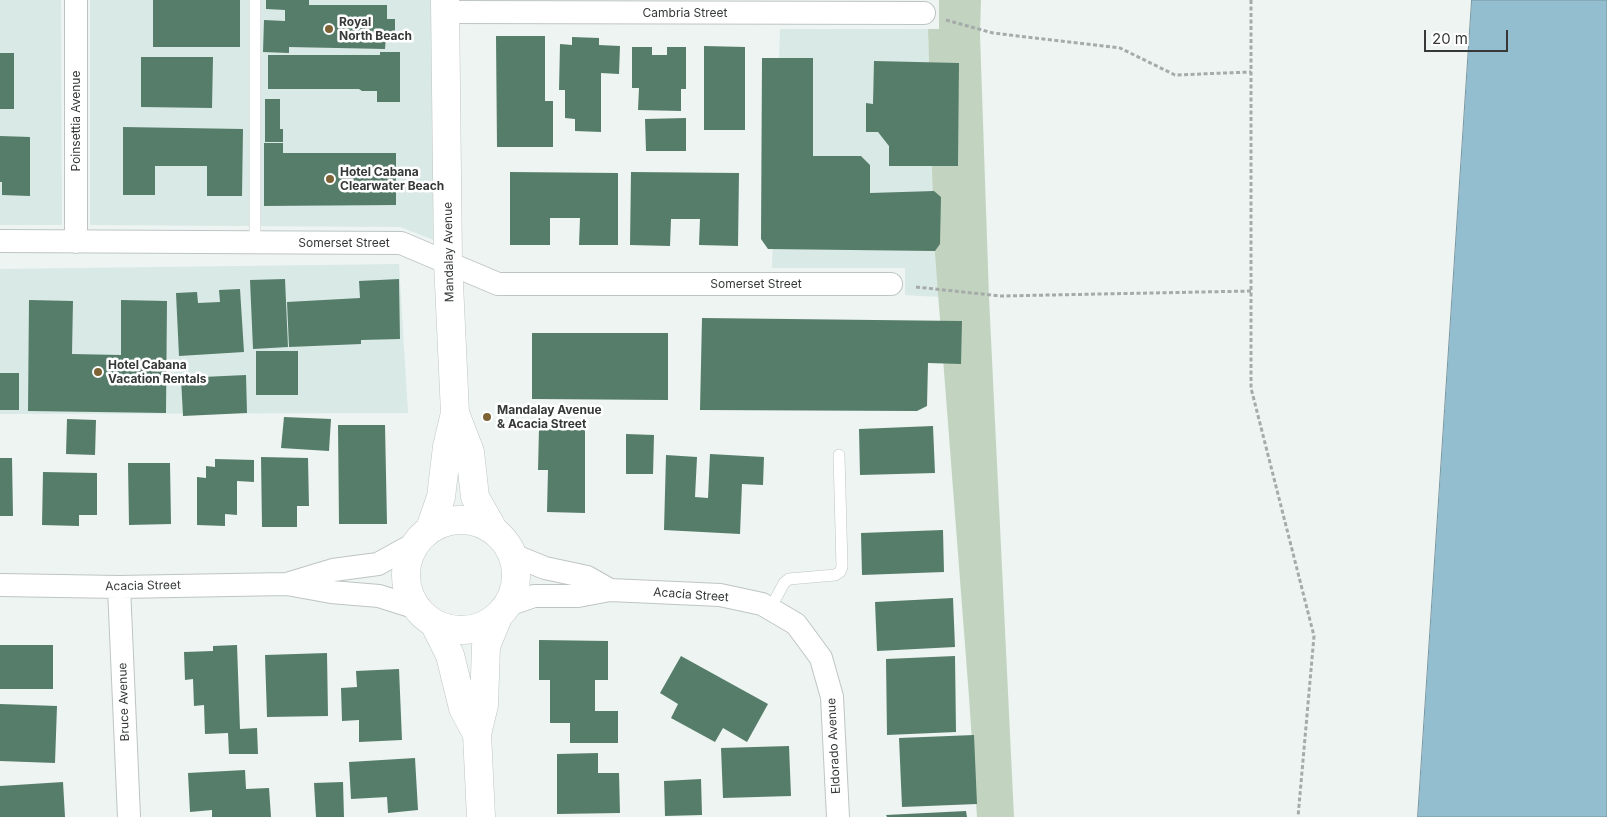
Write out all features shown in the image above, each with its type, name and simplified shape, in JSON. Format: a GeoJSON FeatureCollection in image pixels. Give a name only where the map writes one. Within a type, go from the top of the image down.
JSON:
{"type":"FeatureCollection","features":[{"type":"Feature","properties":{"kind":"street","name":"Poinsettia Avenue"},"geometry":{"type":"LineString","coordinates":[[76,0],[76,242]]}},
{"type":"Feature","properties":{"kind":"street","name":"Cambria Street"},"geometry":{"type":"LineString","coordinates":[[446,6],[924,13]]}},
{"type":"Feature","properties":{"kind":"street","name":"Mandalay Avenue"},"geometry":{"type":"LineString","coordinates":[[423,536],[441,497],[447,447],[454,414],[448,262],[446,6]]}},
{"type":"Feature","properties":{"kind":"street","name":"Somerset Street"},"geometry":{"type":"LineString","coordinates":[[0,241],[401,243],[498,284],[890,284]]}},
{"type":"Feature","properties":{"kind":"street","name":"Mandalay Avenue"},"geometry":{"type":"LineString","coordinates":[[454,414],[470,452],[475,497],[493,529]]}},
{"type":"Feature","properties":{"kind":"street"},"geometry":{"type":"LineString","coordinates":[[477,734],[463,708],[450,655],[410,596],[406,583],[409,555],[423,536],[445,522],[462,520],[478,522],[493,529],[505,540],[513,555],[517,572],[515,590],[486,646],[484,704],[477,734],[481,817]]}},
{"type":"Feature","properties":{"kind":"street","name":"Acacia Street"},"geometry":{"type":"LineString","coordinates":[[287,584],[333,570],[378,564],[423,536]]}},
{"type":"Feature","properties":{"kind":"street","name":"Acacia Street"},"geometry":{"type":"LineString","coordinates":[[513,555],[545,568],[587,578],[610,590]]}},
{"type":"Feature","properties":{"kind":"street","name":"Acacia Street"},"geometry":{"type":"LineString","coordinates":[[0,585],[119,587],[287,584],[331,592],[380,596],[425,616]]}},
{"type":"Feature","properties":{"kind":"street","name":"Bruce Avenue"},"geometry":{"type":"LineString","coordinates":[[119,587],[129,817]]}},
{"type":"Feature","properties":{"kind":"street","name":"Acacia Street"},"geometry":{"type":"LineString","coordinates":[[503,611],[534,596],[578,596],[610,590],[720,595],[762,604],[796,624]]}},
{"type":"Feature","properties":{"kind":"street"},"geometry":{"type":"LineString","coordinates":[[425,616],[450,629],[467,630],[484,626],[503,611]]}},
{"type":"Feature","properties":{"kind":"street","name":"Eldorado Avenue"},"geometry":{"type":"LineString","coordinates":[[796,624],[821,658],[832,697],[838,817]]}},
{"type":"Feature","properties":{"kind":"lane"},"geometry":{"type":"LineString","coordinates":[[255,0],[255,242]]}},
{"type":"Feature","properties":{"kind":"lane"},"geometry":{"type":"LineString","coordinates":[[770,609],[784,583],[789,579],[835,575],[840,572],[842,567],[839,456]]}},
{"type":"Feature","properties":{"kind":"path"},"geometry":{"type":"LineString","coordinates":[[1251,0],[1251,388],[1314,636],[1298,817]]}},
{"type":"Feature","properties":{"kind":"path"},"geometry":{"type":"LineString","coordinates":[[924,13],[993,33],[1120,48],[1175,75],[1251,72]]}},
{"type":"Feature","properties":{"kind":"path"},"geometry":{"type":"LineString","coordinates":[[890,284],[1001,296],[1251,291]]}},
{"type":"Feature","properties":{"kind":"shaded area"},"geometry":{"type":"Polygon","coordinates":[[[0,0],[61,0],[62,225],[0,225],[0,0]]]}},
{"type":"Feature","properties":{"kind":"shaded area"},"geometry":{"type":"Polygon","coordinates":[[[90,0],[431,0],[434,240],[400,227],[90,225],[90,0]]]}},
{"type":"Feature","properties":{"kind":"shaded area"},"geometry":{"type":"Polygon","coordinates":[[[780,29],[928,29],[934,241],[939,297],[905,295],[905,268],[772,268],[780,29]]]}},
{"type":"Feature","properties":{"kind":"shaded area"},"geometry":{"type":"Polygon","coordinates":[[[399,264],[408,413],[0,414],[0,269],[399,264]]]}},
{"type":"Feature","properties":{"kind":"green space"},"geometry":{"type":"Polygon","coordinates":[[[939,0],[981,0],[980,34],[989,297],[1014,817],[977,817],[934,241],[928,29],[939,29],[939,0]]]}},
{"type":"Feature","properties":{"kind":"water"},"geometry":{"type":"Polygon","coordinates":[[[1472,0],[1607,0],[1607,817],[1418,817],[1472,0]]]}},
{"type":"Feature","properties":{"kind":"building"},"geometry":{"type":"Polygon","coordinates":[[[153,0],[240,0],[240,47],[153,47],[153,0]]]}},
{"type":"Feature","properties":{"kind":"building","name":"Royal North Beach"},"geometry":{"type":"Polygon","coordinates":[[[266,0],[309,0],[309,5],[387,5],[387,19],[395,19],[395,37],[386,36],[385,49],[289,47],[289,53],[263,52],[264,20],[285,21],[285,10],[266,9],[266,0]]]}},
{"type":"Feature","properties":{"kind":"building"},"geometry":{"type":"Polygon","coordinates":[[[496,36],[545,36],[545,101],[553,101],[553,147],[497,147],[496,36]]]}},
{"type":"Feature","properties":{"kind":"building"},"geometry":{"type":"Polygon","coordinates":[[[572,37],[599,38],[599,45],[620,46],[619,74],[601,73],[601,132],[575,131],[575,119],[565,118],[565,90],[559,90],[560,44],[572,45],[572,37]]]}},
{"type":"Feature","properties":{"kind":"building"},"geometry":{"type":"Polygon","coordinates":[[[704,46],[745,47],[745,130],[704,130],[704,46]]]}},
{"type":"Feature","properties":{"kind":"building"},"geometry":{"type":"Polygon","coordinates":[[[632,47],[652,47],[652,55],[667,55],[667,47],[686,47],[686,89],[681,89],[681,111],[638,110],[639,88],[632,88],[632,47]]]}},
{"type":"Feature","properties":{"kind":"building"},"geometry":{"type":"Polygon","coordinates":[[[380,52],[400,52],[400,102],[377,102],[377,91],[362,91],[359,89],[268,89],[268,55],[380,55],[380,52]]]}},
{"type":"Feature","properties":{"kind":"building"},"geometry":{"type":"Polygon","coordinates":[[[0,53],[14,53],[14,109],[0,109],[0,53]]]}},
{"type":"Feature","properties":{"kind":"building"},"geometry":{"type":"Polygon","coordinates":[[[141,57],[213,57],[212,108],[141,107],[141,57]]]}},
{"type":"Feature","properties":{"kind":"building"},"geometry":{"type":"Polygon","coordinates":[[[762,58],[813,58],[813,156],[861,156],[870,165],[870,193],[934,191],[941,197],[940,244],[935,251],[768,249],[761,239],[762,58]]]}},
{"type":"Feature","properties":{"kind":"building"},"geometry":{"type":"Polygon","coordinates":[[[874,61],[959,63],[958,166],[889,166],[889,146],[878,132],[866,132],[866,103],[873,104],[874,61]]]}},
{"type":"Feature","properties":{"kind":"building"},"geometry":{"type":"Polygon","coordinates":[[[265,99],[280,99],[280,129],[283,129],[283,142],[265,142],[265,99]]]}},
{"type":"Feature","properties":{"kind":"building"},"geometry":{"type":"Polygon","coordinates":[[[686,118],[686,151],[646,151],[645,119],[686,118]]]}},
{"type":"Feature","properties":{"kind":"building"},"geometry":{"type":"Polygon","coordinates":[[[123,127],[243,129],[242,196],[207,196],[207,166],[155,166],[155,195],[123,195],[123,127]]]}},
{"type":"Feature","properties":{"kind":"building"},"geometry":{"type":"Polygon","coordinates":[[[0,136],[30,137],[30,196],[2,195],[2,182],[0,182],[0,136]]]}},
{"type":"Feature","properties":{"kind":"building","name":"Hotel Cabana Clearwater Beach"},"geometry":{"type":"Polygon","coordinates":[[[264,143],[283,143],[283,153],[396,153],[396,205],[264,206],[264,143]]]}},
{"type":"Feature","properties":{"kind":"building"},"geometry":{"type":"Polygon","coordinates":[[[510,172],[618,173],[618,245],[579,245],[580,218],[550,218],[550,245],[510,245],[510,172]]]}},
{"type":"Feature","properties":{"kind":"building"},"geometry":{"type":"Polygon","coordinates":[[[631,172],[739,173],[738,246],[699,245],[700,219],[671,219],[670,246],[630,245],[631,172]]]}},
{"type":"Feature","properties":{"kind":"building"},"geometry":{"type":"Polygon","coordinates":[[[285,279],[288,347],[253,349],[250,280],[285,279]]]}},
{"type":"Feature","properties":{"kind":"building"},"geometry":{"type":"Polygon","coordinates":[[[399,279],[400,339],[361,340],[361,344],[289,347],[287,302],[360,298],[359,281],[399,279]]]}},
{"type":"Feature","properties":{"kind":"building"},"geometry":{"type":"Polygon","coordinates":[[[240,289],[244,352],[179,356],[176,293],[197,292],[198,303],[220,302],[219,290],[240,289]]]}},
{"type":"Feature","properties":{"kind":"building","name":"Hotel Cabana Vacation Rentals"},"geometry":{"type":"Polygon","coordinates":[[[29,300],[73,301],[72,354],[121,355],[121,300],[167,301],[166,413],[28,411],[29,300]]]}},
{"type":"Feature","properties":{"kind":"building"},"geometry":{"type":"Polygon","coordinates":[[[702,318],[962,321],[961,364],[928,363],[927,406],[917,411],[700,410],[702,318]]]}},
{"type":"Feature","properties":{"kind":"building"},"geometry":{"type":"Polygon","coordinates":[[[532,333],[668,333],[668,400],[532,399],[532,333]]]}},
{"type":"Feature","properties":{"kind":"building"},"geometry":{"type":"Polygon","coordinates":[[[256,351],[298,351],[298,395],[256,395],[256,351]]]}},
{"type":"Feature","properties":{"kind":"building"},"geometry":{"type":"Polygon","coordinates":[[[0,373],[19,373],[19,410],[0,410],[0,373]]]}},
{"type":"Feature","properties":{"kind":"building"},"geometry":{"type":"Polygon","coordinates":[[[246,375],[247,413],[183,416],[181,378],[246,375]]]}},
{"type":"Feature","properties":{"kind":"building"},"geometry":{"type":"Polygon","coordinates":[[[284,417],[331,419],[329,451],[281,448],[284,417]]]}},
{"type":"Feature","properties":{"kind":"building"},"geometry":{"type":"Polygon","coordinates":[[[67,419],[96,420],[95,455],[66,454],[67,419]]]}},
{"type":"Feature","properties":{"kind":"building"},"geometry":{"type":"Polygon","coordinates":[[[338,425],[385,425],[387,524],[339,524],[338,425]]]}},
{"type":"Feature","properties":{"kind":"building"},"geometry":{"type":"Polygon","coordinates":[[[933,426],[935,473],[860,475],[859,429],[933,426]]]}},
{"type":"Feature","properties":{"kind":"building"},"geometry":{"type":"Polygon","coordinates":[[[539,429],[585,430],[585,513],[547,512],[548,470],[538,470],[539,429]]]}},
{"type":"Feature","properties":{"kind":"building"},"geometry":{"type":"Polygon","coordinates":[[[626,434],[654,435],[653,474],[626,474],[626,434]]]}},
{"type":"Feature","properties":{"kind":"building"},"geometry":{"type":"Polygon","coordinates":[[[710,454],[764,457],[763,485],[742,484],[740,534],[664,530],[666,455],[697,457],[695,497],[708,498],[710,454]]]}},
{"type":"Feature","properties":{"kind":"building"},"geometry":{"type":"Polygon","coordinates":[[[261,457],[308,458],[309,506],[297,506],[297,527],[262,527],[261,457]]]}},
{"type":"Feature","properties":{"kind":"building"},"geometry":{"type":"Polygon","coordinates":[[[0,458],[12,458],[13,516],[0,516],[0,458]]]}},
{"type":"Feature","properties":{"kind":"building"},"geometry":{"type":"Polygon","coordinates":[[[215,459],[254,460],[254,482],[237,481],[237,515],[225,514],[225,526],[197,525],[197,477],[206,478],[206,466],[215,467],[215,459]]]}},
{"type":"Feature","properties":{"kind":"building"},"geometry":{"type":"Polygon","coordinates":[[[128,463],[170,463],[171,524],[129,525],[128,463]]]}},
{"type":"Feature","properties":{"kind":"building"},"geometry":{"type":"Polygon","coordinates":[[[43,472],[97,473],[97,515],[79,515],[79,526],[42,525],[43,472]]]}},
{"type":"Feature","properties":{"kind":"building"},"geometry":{"type":"Polygon","coordinates":[[[943,530],[944,572],[862,575],[861,533],[943,530]]]}},
{"type":"Feature","properties":{"kind":"building"},"geometry":{"type":"Polygon","coordinates":[[[953,598],[955,647],[877,651],[875,602],[953,598]]]}},
{"type":"Feature","properties":{"kind":"building"},"geometry":{"type":"Polygon","coordinates":[[[539,640],[608,641],[608,680],[595,680],[595,711],[618,711],[618,743],[570,743],[570,723],[550,723],[550,680],[539,680],[539,640]]]}},
{"type":"Feature","properties":{"kind":"building"},"geometry":{"type":"Polygon","coordinates":[[[0,645],[53,645],[53,689],[0,689],[0,645]]]}},
{"type":"Feature","properties":{"kind":"building"},"geometry":{"type":"Polygon","coordinates":[[[237,645],[240,729],[257,728],[258,754],[229,754],[228,733],[205,734],[204,705],[194,706],[193,679],[185,680],[184,652],[213,651],[213,646],[237,645]]]}},
{"type":"Feature","properties":{"kind":"building"},"geometry":{"type":"Polygon","coordinates":[[[327,653],[328,716],[267,717],[265,655],[327,653]]]}},
{"type":"Feature","properties":{"kind":"building"},"geometry":{"type":"Polygon","coordinates":[[[681,656],[768,704],[747,742],[723,728],[715,742],[671,718],[678,704],[660,693],[681,656]]]}},
{"type":"Feature","properties":{"kind":"building"},"geometry":{"type":"Polygon","coordinates":[[[955,656],[956,732],[887,735],[886,659],[955,656]]]}},
{"type":"Feature","properties":{"kind":"building"},"geometry":{"type":"Polygon","coordinates":[[[399,669],[402,740],[359,742],[359,720],[342,721],[341,688],[357,687],[356,671],[399,669]]]}},
{"type":"Feature","properties":{"kind":"building"},"geometry":{"type":"Polygon","coordinates":[[[0,704],[57,706],[55,763],[0,761],[0,704]]]}},
{"type":"Feature","properties":{"kind":"building"},"geometry":{"type":"Polygon","coordinates":[[[974,735],[977,804],[902,807],[899,738],[974,735]]]}},
{"type":"Feature","properties":{"kind":"building"},"geometry":{"type":"Polygon","coordinates":[[[789,746],[791,796],[723,798],[721,748],[789,746]]]}},
{"type":"Feature","properties":{"kind":"building"},"geometry":{"type":"Polygon","coordinates":[[[598,753],[598,773],[619,773],[620,813],[557,814],[557,754],[598,753]]]}},
{"type":"Feature","properties":{"kind":"building"},"geometry":{"type":"Polygon","coordinates":[[[415,758],[418,810],[388,813],[387,797],[351,799],[349,762],[415,758]]]}},
{"type":"Feature","properties":{"kind":"building"},"geometry":{"type":"Polygon","coordinates":[[[245,770],[246,789],[269,788],[271,817],[212,817],[212,810],[190,812],[188,773],[245,770]]]}},
{"type":"Feature","properties":{"kind":"building"},"geometry":{"type":"Polygon","coordinates":[[[701,779],[702,815],[665,816],[664,781],[701,779]]]}},
{"type":"Feature","properties":{"kind":"building"},"geometry":{"type":"Polygon","coordinates":[[[63,782],[65,817],[0,817],[0,786],[63,782]]]}},
{"type":"Feature","properties":{"kind":"building"},"geometry":{"type":"Polygon","coordinates":[[[343,782],[344,817],[316,817],[314,783],[343,782]]]}},
{"type":"Feature","properties":{"kind":"building"},"geometry":{"type":"Polygon","coordinates":[[[966,811],[967,817],[887,817],[886,815],[966,811]]]}},
{"type":"Feature","properties":{"kind":"place","name":"Royal North Beach"},"geometry":{"type":"Point","coordinates":[329,29]}},
{"type":"Feature","properties":{"kind":"place","name":"Hotel Cabana Clearwater Beach"},"geometry":{"type":"Point","coordinates":[330,179]}},
{"type":"Feature","properties":{"kind":"place","name":"Hotel Cabana Vacation Rentals"},"geometry":{"type":"Point","coordinates":[98,372]}},
{"type":"Feature","properties":{"kind":"place","name":"Mandalay Avenue & Acacia Street"},"geometry":{"type":"Point","coordinates":[487,417]}}]}
